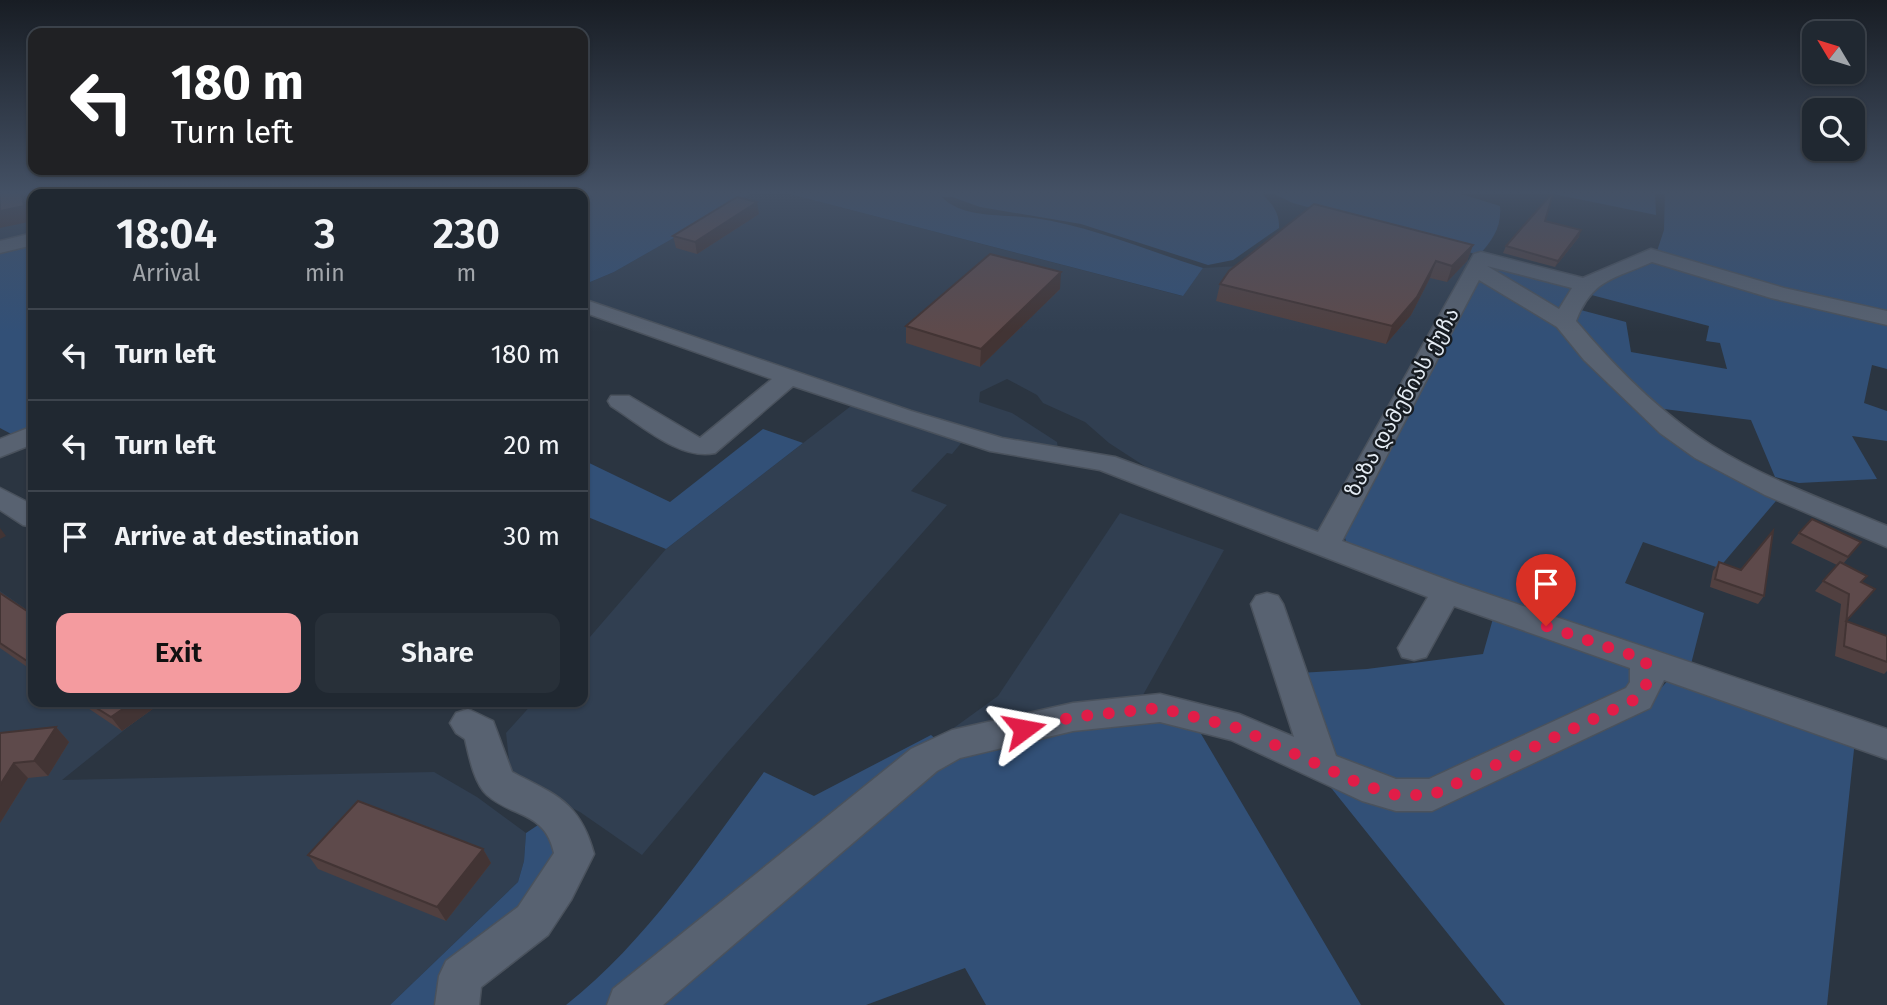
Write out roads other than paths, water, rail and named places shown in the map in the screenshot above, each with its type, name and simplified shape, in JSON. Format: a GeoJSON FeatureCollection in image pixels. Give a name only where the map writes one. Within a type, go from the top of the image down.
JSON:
{"type":"FeatureCollection","features":[{"type":"Feature","properties":{"kind":"street"},"geometry":{"type":"LineString","coordinates":[[0,247],[28,240]]}},
{"type":"Feature","properties":{"kind":"street"},"geometry":{"type":"LineString","coordinates":[[1565,322],[1573,302],[1585,285],[1651,255],[1779,293],[1887,318]]}},
{"type":"Feature","properties":{"kind":"street"},"geometry":{"type":"LineString","coordinates":[[1478,264],[1585,285]]}},
{"type":"Feature","properties":{"kind":"street"},"geometry":{"type":"LineString","coordinates":[[1478,264],[1565,322],[1592,355],[1669,428],[1704,452],[1775,489],[1887,537]]}},
{"type":"Feature","properties":{"kind":"street","name":"ზაზა დამენიას ქუჩა"},"geometry":{"type":"LineString","coordinates":[[1324,547],[1478,264]]}},
{"type":"Feature","properties":{"kind":"street"},"geometry":{"type":"LineString","coordinates":[[588,307],[789,378],[999,445],[1106,463],[1447,592],[1887,744]]}},
{"type":"Feature","properties":{"kind":"street"},"geometry":{"type":"LineString","coordinates":[[620,401],[692,446],[706,447],[789,378]]}},
{"type":"Feature","properties":{"kind":"street"},"geometry":{"type":"LineString","coordinates":[[0,449],[28,436]]}},
{"type":"Feature","properties":{"kind":"street"},"geometry":{"type":"LineString","coordinates":[[0,497],[28,515]]}},
{"type":"Feature","properties":{"kind":"street"},"geometry":{"type":"LineString","coordinates":[[1414,648],[1447,592]]}},
{"type":"Feature","properties":{"kind":"street"},"geometry":{"type":"LineString","coordinates":[[1267,604],[1321,763]]}},
{"type":"Feature","properties":{"kind":"street"},"geometry":{"type":"LineString","coordinates":[[629,1005],[924,760],[952,745],[1073,717],[1160,708],[1226,724],[1321,763],[1363,785],[1396,795],[1432,795],[1638,698],[1647,683],[1646,660]]}},
{"type":"Feature","properties":{"kind":"street"},"geometry":{"type":"LineString","coordinates":[[457,1005],[461,976],[533,921],[558,887],[575,854],[569,833],[552,811],[499,783],[490,765],[481,731],[468,723]]}}]}
